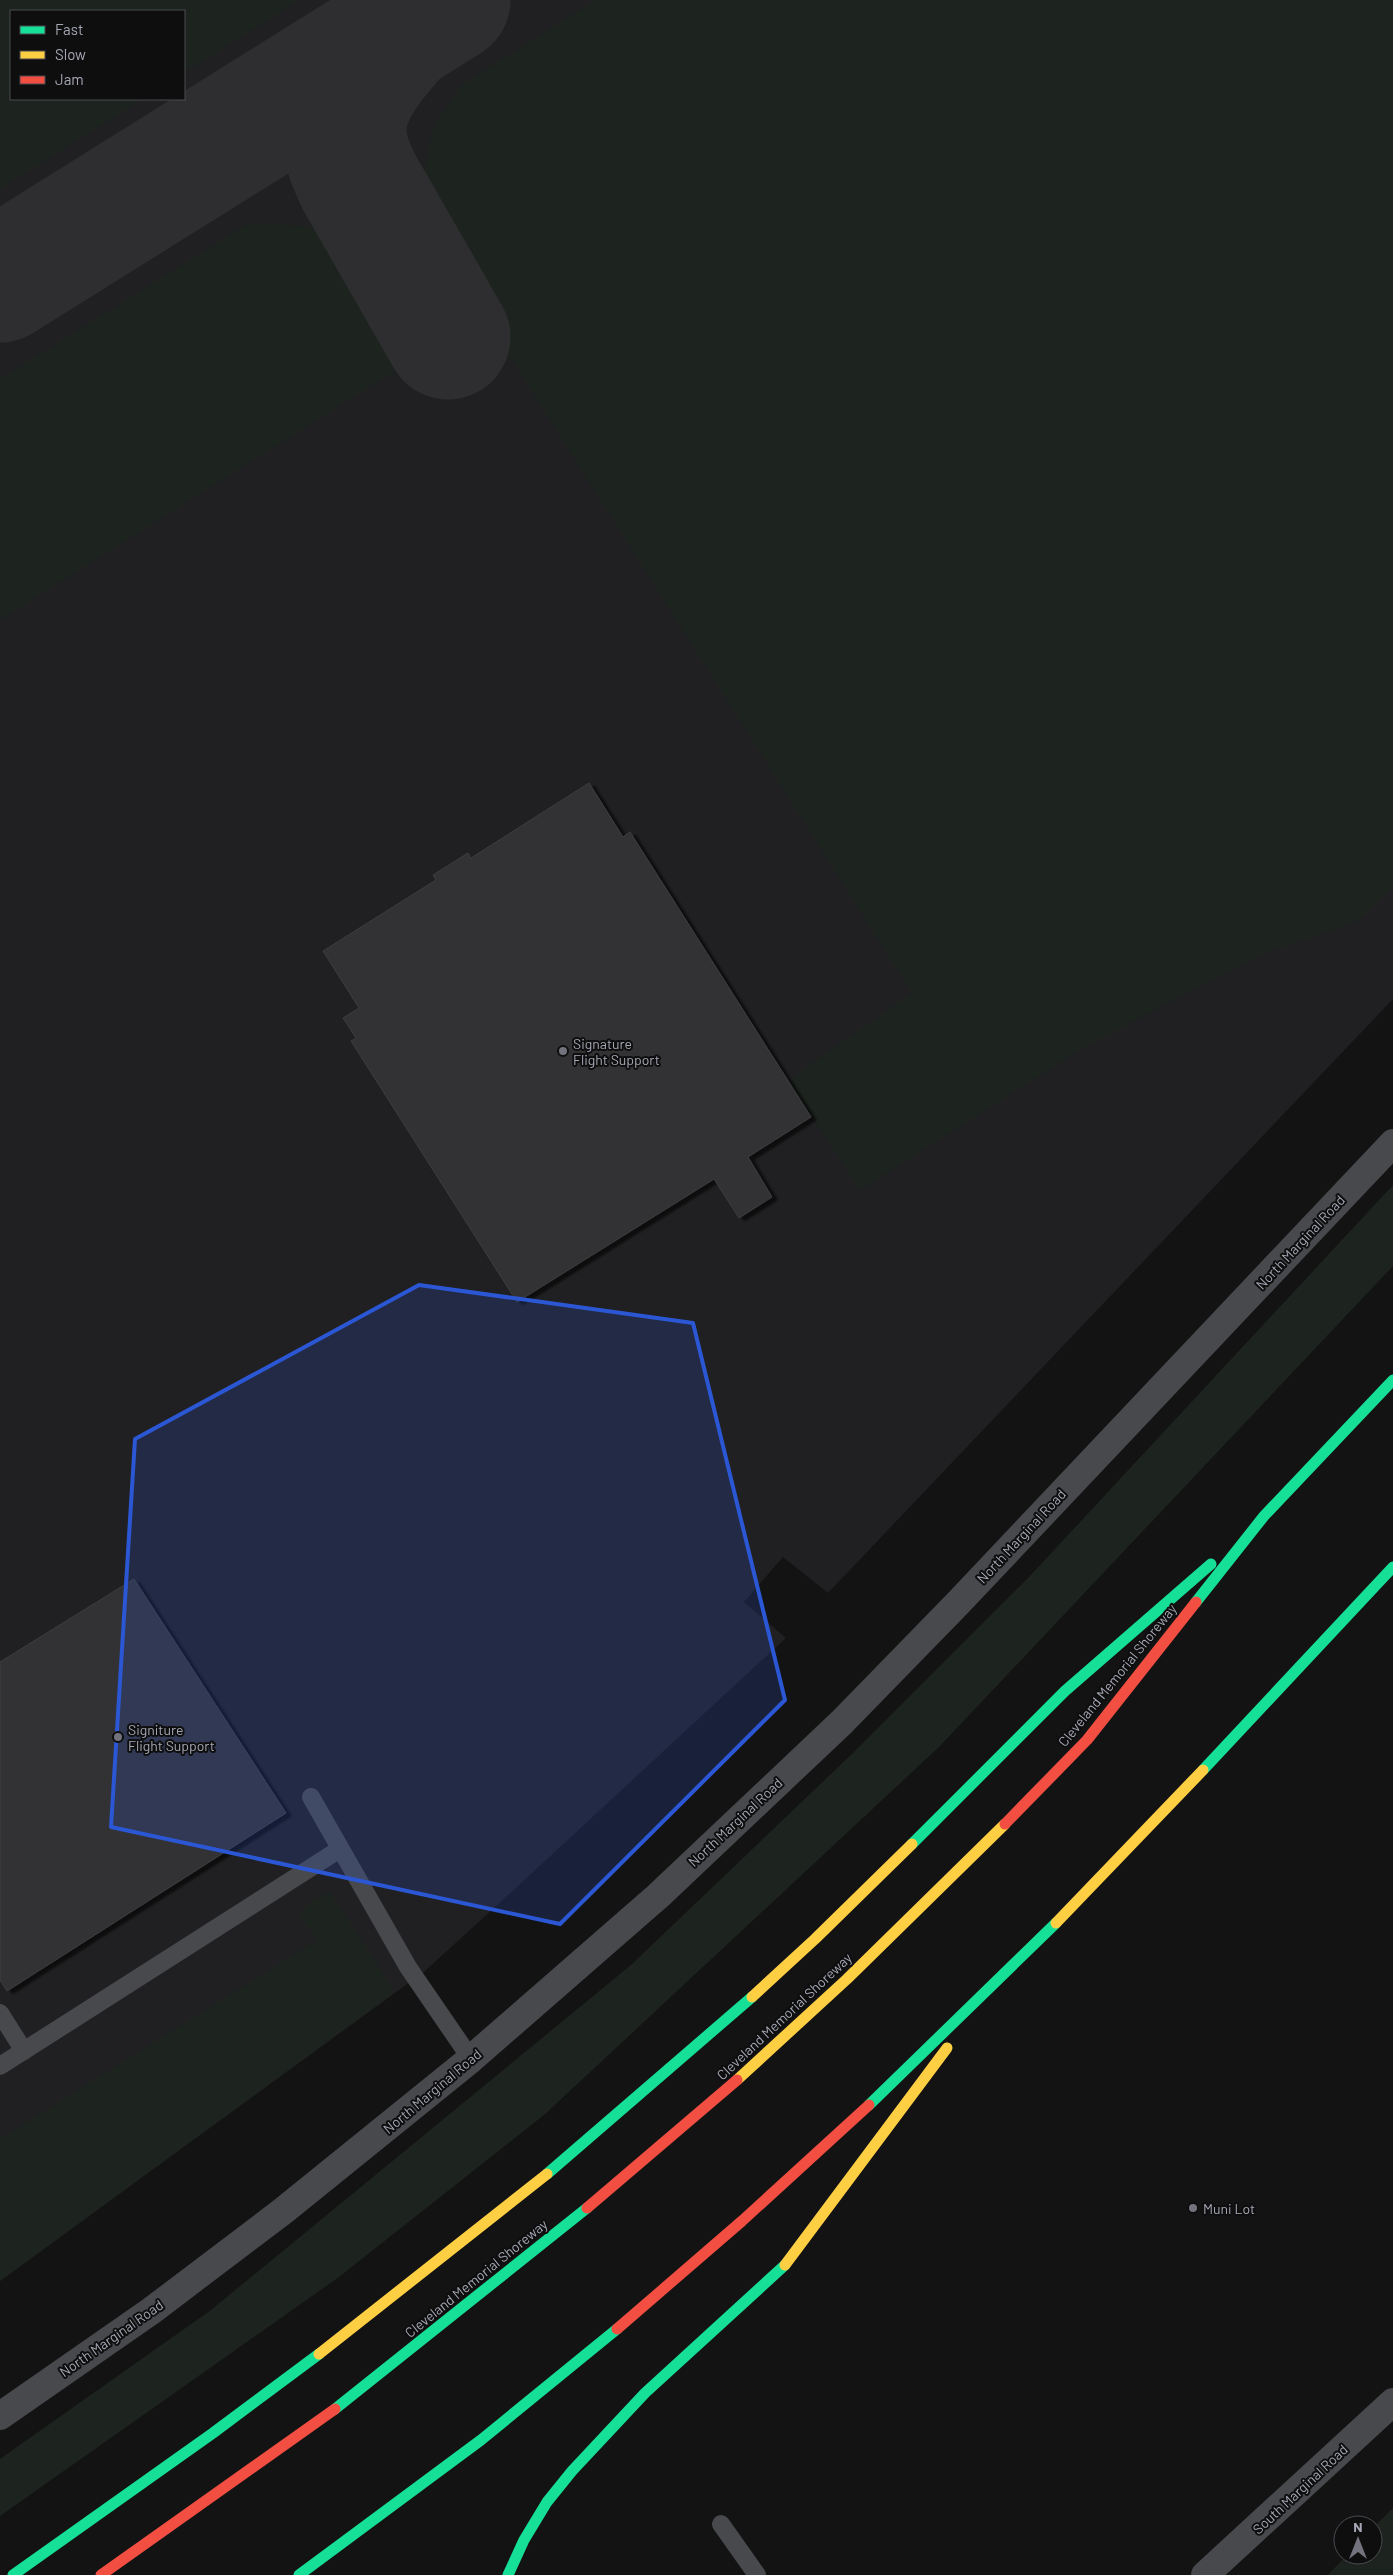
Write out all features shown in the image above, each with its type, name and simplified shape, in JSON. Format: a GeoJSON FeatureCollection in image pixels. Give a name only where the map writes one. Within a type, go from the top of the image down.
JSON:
{"type":"FeatureCollection","features":[{"type":"Feature","properties":{"kind":"highway","name":"Cleveland Memorial Shoreway"},"geometry":{"type":"LineString","coordinates":[[101,2575],[331,2412],[596,2201],[723,2093],[904,1924],[1087,1740],[1264,1516],[1393,1380]]}},
{"type":"Feature","properties":{"kind":"highway"},"geometry":{"type":"LineString","coordinates":[[13,2575],[123,2500],[257,2402],[392,2300],[530,2190],[654,2084],[784,1968],[910,1848],[1048,1708],[1264,1516]]}},
{"type":"Feature","properties":{"kind":"highway"},"geometry":{"type":"LineString","coordinates":[[299,2575],[483,2438],[622,2325],[751,2213],[990,1988],[1393,1567]]}},
{"type":"Feature","properties":{"kind":"highway"},"geometry":{"type":"LineString","coordinates":[[508,2575],[524,2540],[547,2502],[596,2444],[645,2393],[790,2261],[990,1988]]}},
{"type":"Feature","properties":{"kind":"street","name":"North Marginal Road"},"geometry":{"type":"LineString","coordinates":[[0,2416],[151,2311],[252,2235],[471,2059],[658,1896],[842,1722],[958,1603],[1393,1142]]}},
{"type":"Feature","properties":{"kind":"street","name":"South Marginal Road"},"geometry":{"type":"LineString","coordinates":[[1205,2575],[1393,2402]]}},
{"type":"Feature","properties":{"kind":"lane"},"geometry":{"type":"LineString","coordinates":[[311,1797],[408,1967],[471,2059]]}},
{"type":"Feature","properties":{"kind":"lane"},"geometry":{"type":"LineString","coordinates":[[0,2066],[340,1849]]}},
{"type":"Feature","properties":{"kind":"lane"},"geometry":{"type":"LineString","coordinates":[[0,2014],[24,2051]]}},
{"type":"Feature","properties":{"kind":"lane"},"geometry":{"type":"LineString","coordinates":[[721,2524],[757,2575]]}},
{"type":"Feature","properties":{"kind":"highlighted area"},"geometry":{"type":"Polygon","coordinates":[[[419,1285],[693,1323],[785,1700],[560,1924],[111,1827],[135,1439],[419,1285]]]}},
{"type":"Feature","properties":{"kind":"shaded area"},"geometry":{"type":"Polygon","coordinates":[[[0,0],[1393,0],[1393,999],[828,1593],[783,1557],[744,1602],[786,1638],[425,1971],[0,2281],[0,0]]]}},
{"type":"Feature","properties":{"kind":"shaded area"},"geometry":{"type":"Polygon","coordinates":[[[0,0],[300,0],[185,72],[185,10],[10,10],[10,100],[141,100],[0,189],[0,0]]]}},
{"type":"Feature","properties":{"kind":"shaded area"},"geometry":{"type":"Polygon","coordinates":[[[596,0],[1393,0],[1393,887],[1356,922],[1262,954],[1083,1048],[860,1190],[788,1080],[912,993],[483,314],[453,273],[431,221],[424,173],[434,125],[463,84],[596,0]]]}},
{"type":"Feature","properties":{"kind":"shaded area"},"geometry":{"type":"Polygon","coordinates":[[[249,223],[317,227],[356,256],[401,328],[409,362],[0,620],[0,379],[249,223]]]}},
{"type":"Feature","properties":{"kind":"shaded area"},"geometry":{"type":"Polygon","coordinates":[[[1393,1185],[1393,1266],[939,1747],[544,2115],[339,2277],[0,2516],[0,2459],[211,2310],[631,1965],[855,1751],[1029,1577],[1393,1185]]]}},
{"type":"Feature","properties":{"kind":"shaded area"},"geometry":{"type":"Polygon","coordinates":[[[330,1892],[395,1992],[0,2281],[0,2139],[317,1940],[299,1914],[314,1899],[330,1892]]]}},
{"type":"Feature","properties":{"kind":"shaded area"},"geometry":{"type":"Polygon","coordinates":[[[1393,2508],[1393,2575],[1328,2575],[1338,2565],[1383,2565],[1383,2518],[1393,2508]]]}},
{"type":"Feature","properties":{"kind":"building","name":"Signature Flight Support"},"geometry":{"type":"Polygon","coordinates":[[[589,783],[623,837],[630,832],[811,1117],[748,1157],[772,1197],[739,1218],[714,1179],[517,1302],[351,1041],[356,1038],[343,1018],[359,1008],[323,951],[436,880],[433,875],[468,853],[471,858],[589,783]]]}},
{"type":"Feature","properties":{"kind":"building","name":"Signiture Flight Support"},"geometry":{"type":"Polygon","coordinates":[[[134,1579],[286,1813],[7,1991],[0,1980],[0,1662],[134,1579]]]}},
{"type":"Feature","properties":{"kind":"taxiway"},"geometry":{"type":"LineString","coordinates":[[0,280],[448,0]]}},
{"type":"Feature","properties":{"kind":"taxiway"},"geometry":{"type":"LineString","coordinates":[[398,32],[359,81],[347,110],[344,126],[345,142],[352,168],[359,182],[448,337]]}},
{"type":"Feature","properties":{"kind":"traffic: fast"},"geometry":{"type":"LineString","coordinates":[[1196,1602],[1264,1516],[1393,1380]]}},
{"type":"Feature","properties":{"kind":"traffic: fast"},"geometry":{"type":"LineString","coordinates":[[912,1844],[1065,1691],[1211,1564]]}},
{"type":"Feature","properties":{"kind":"traffic: fast"},"geometry":{"type":"LineString","coordinates":[[1203,1770],[1393,1567]]}},
{"type":"Feature","properties":{"kind":"traffic: fast"},"geometry":{"type":"LineString","coordinates":[[869,2105],[1056,1923]]}},
{"type":"Feature","properties":{"kind":"traffic: fast"},"geometry":{"type":"LineString","coordinates":[[547,2174],[752,1997]]}},
{"type":"Feature","properties":{"kind":"traffic: fast"},"geometry":{"type":"LineString","coordinates":[[335,2409],[587,2208]]}},
{"type":"Feature","properties":{"kind":"traffic: fast"},"geometry":{"type":"LineString","coordinates":[[508,2575],[524,2540],[547,2502],[572,2471],[645,2393],[785,2265]]}},
{"type":"Feature","properties":{"kind":"traffic: fast"},"geometry":{"type":"LineString","coordinates":[[299,2575],[481,2440],[617,2329]]}},
{"type":"Feature","properties":{"kind":"traffic: fast"},"geometry":{"type":"LineString","coordinates":[[13,2575],[213,2433],[319,2354]]}},
{"type":"Feature","properties":{"kind":"traffic: slow"},"geometry":{"type":"LineString","coordinates":[[1056,1923],[1203,1770]]}},
{"type":"Feature","properties":{"kind":"traffic: slow"},"geometry":{"type":"LineString","coordinates":[[737,2080],[847,1979],[1005,1824]]}},
{"type":"Feature","properties":{"kind":"traffic: slow"},"geometry":{"type":"LineString","coordinates":[[752,1997],[815,1939],[912,1844]]}},
{"type":"Feature","properties":{"kind":"traffic: slow"},"geometry":{"type":"LineString","coordinates":[[785,2265],[947,2048]]}},
{"type":"Feature","properties":{"kind":"traffic: slow"},"geometry":{"type":"LineString","coordinates":[[319,2354],[547,2174]]}},
{"type":"Feature","properties":{"kind":"traffic: jam"},"geometry":{"type":"LineString","coordinates":[[1005,1824],[1087,1740],[1196,1602]]}},
{"type":"Feature","properties":{"kind":"traffic: jam"},"geometry":{"type":"LineString","coordinates":[[587,2208],[737,2080]]}},
{"type":"Feature","properties":{"kind":"traffic: jam"},"geometry":{"type":"LineString","coordinates":[[617,2329],[742,2221],[869,2105]]}},
{"type":"Feature","properties":{"kind":"traffic: jam"},"geometry":{"type":"LineString","coordinates":[[101,2575],[335,2409]]}},
{"type":"Feature","properties":{"kind":"place","name":"Signature Flight Support"},"geometry":{"type":"Point","coordinates":[563,1051]}},
{"type":"Feature","properties":{"kind":"place","name":"Signiture Flight Support"},"geometry":{"type":"Point","coordinates":[118,1737]}},
{"type":"Feature","properties":{"kind":"place","name":"Muni Lot"},"geometry":{"type":"Point","coordinates":[1193,2208]}}]}
